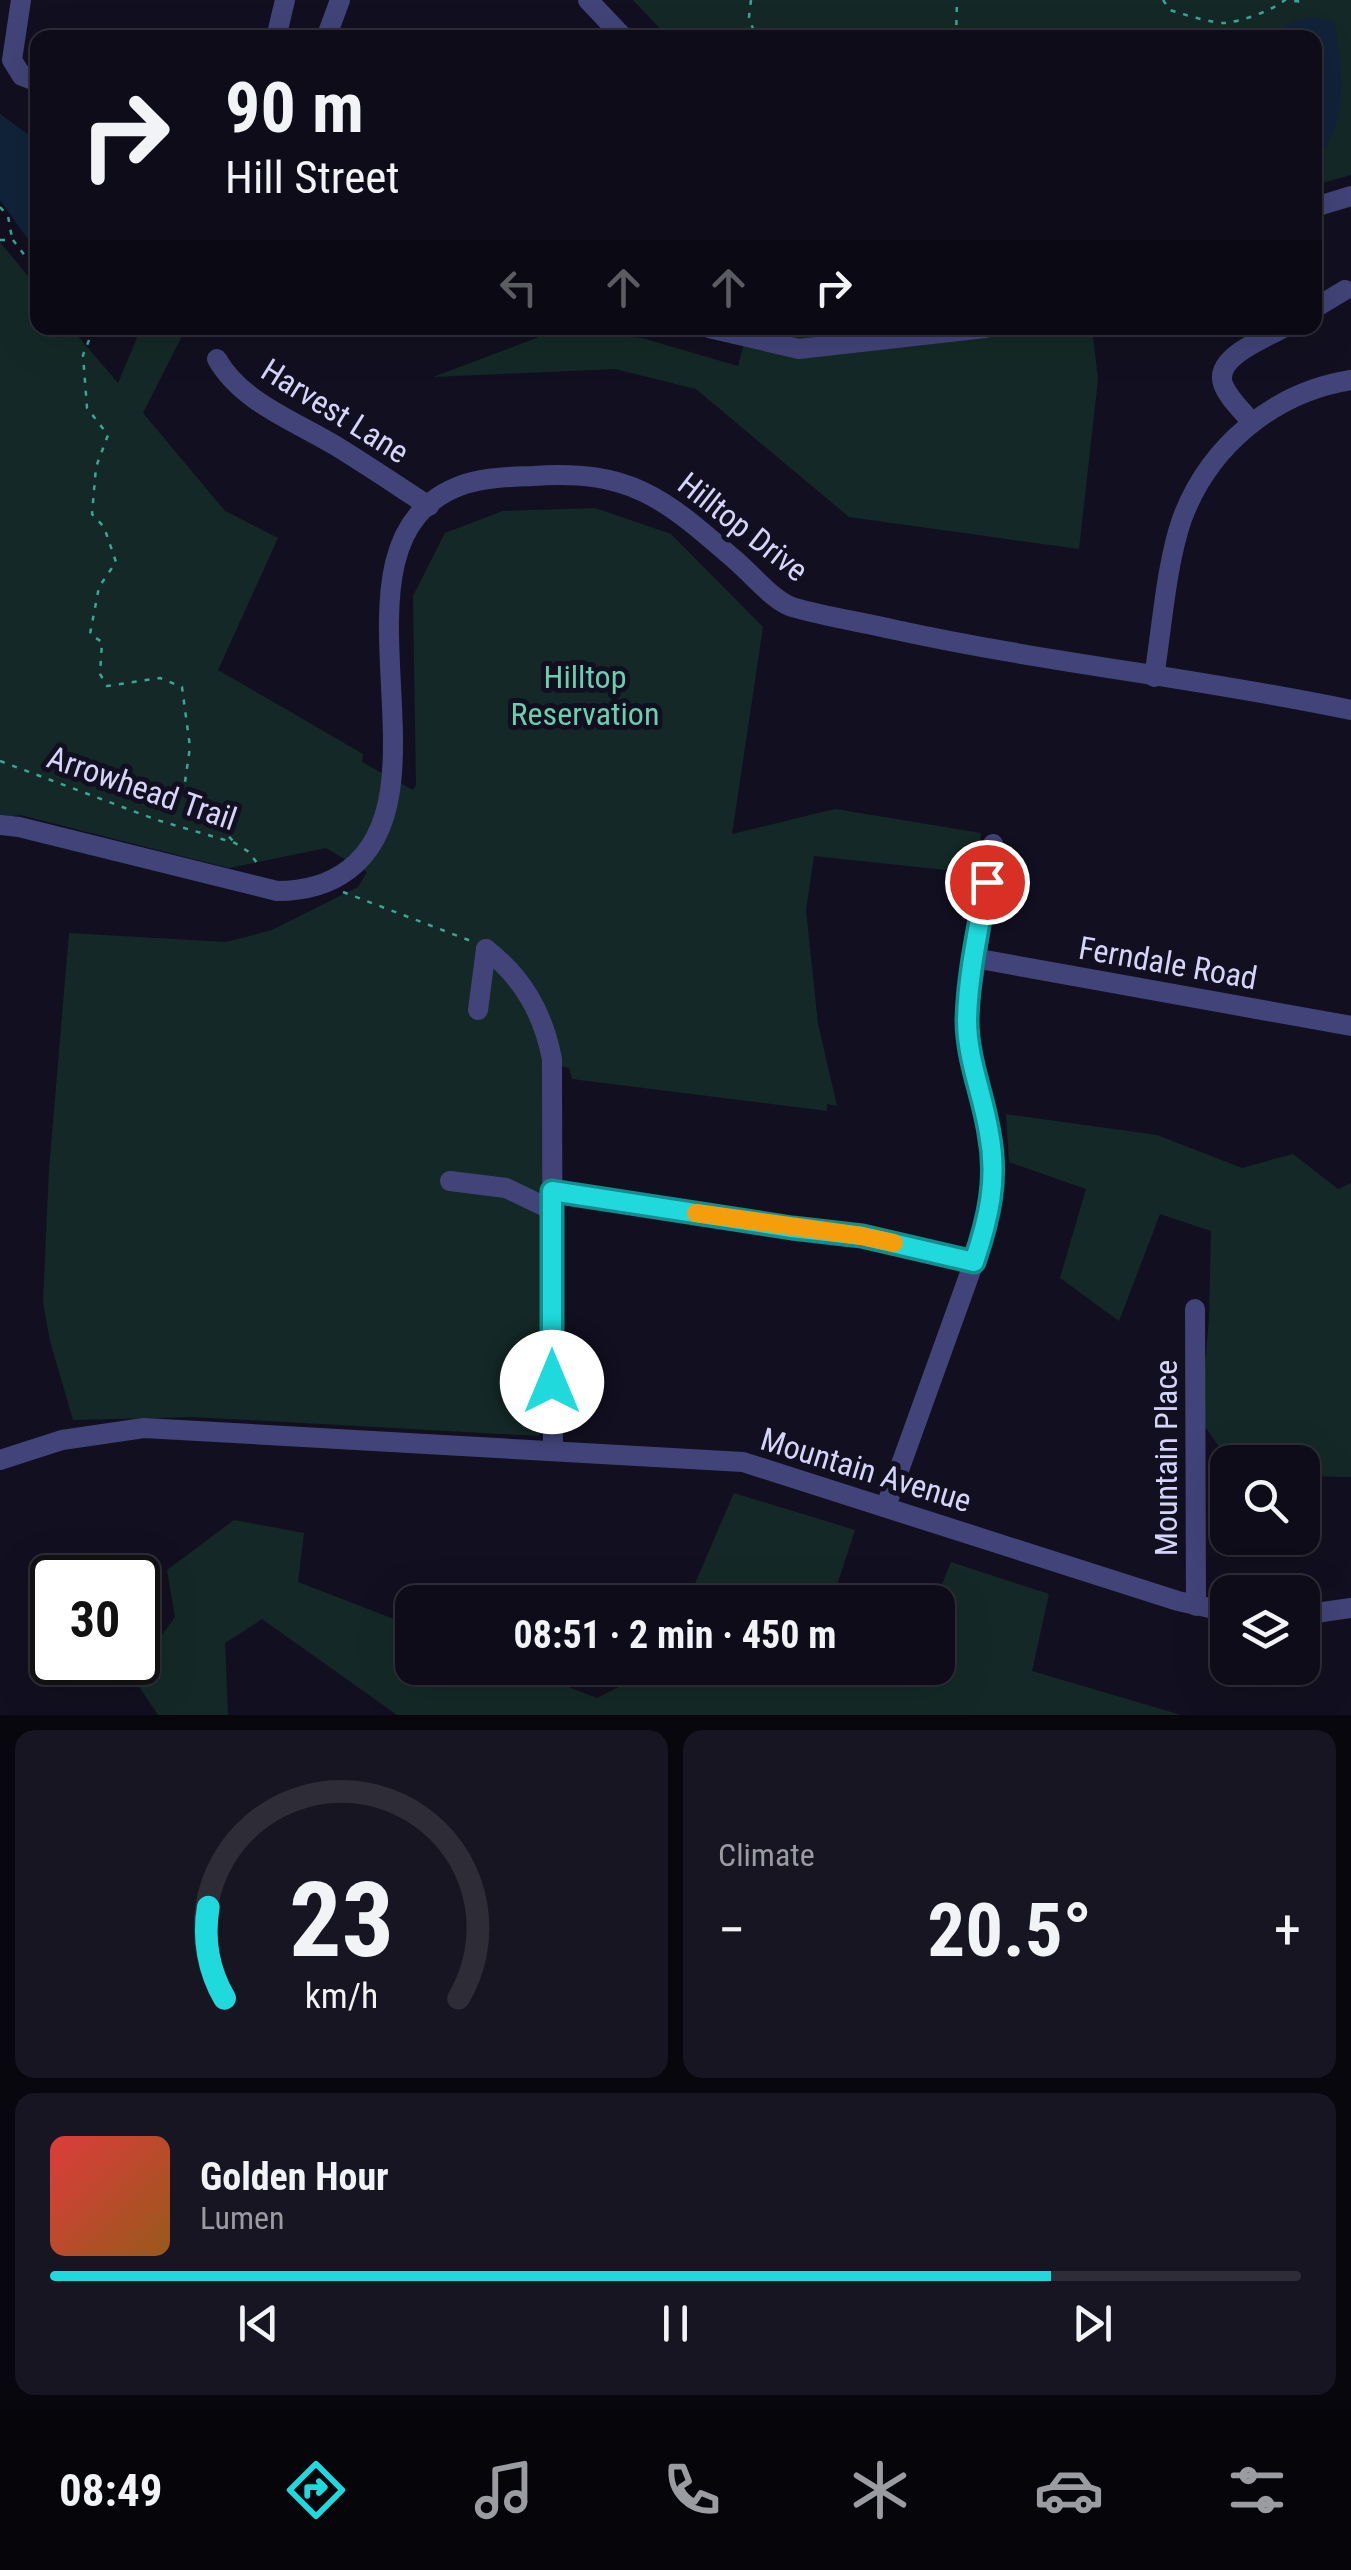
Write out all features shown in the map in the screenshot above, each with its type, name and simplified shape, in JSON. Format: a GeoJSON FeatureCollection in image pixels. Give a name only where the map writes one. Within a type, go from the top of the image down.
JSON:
{"type":"FeatureCollection","features":[{"type":"Feature","properties":{"kind":"street"},"geometry":{"type":"LineString","coordinates":[[22,0],[12,60],[22,76],[30,79]]}},
{"type":"Feature","properties":{"kind":"street"},"geometry":{"type":"LineString","coordinates":[[278,30],[286,0]]}},
{"type":"Feature","properties":{"kind":"street"},"geometry":{"type":"LineString","coordinates":[[329,30],[340,0]]}},
{"type":"Feature","properties":{"kind":"street"},"geometry":{"type":"LineString","coordinates":[[588,0],[616,30]]}},
{"type":"Feature","properties":{"kind":"street"},"geometry":{"type":"LineString","coordinates":[[1322,205],[1351,196]]}},
{"type":"Feature","properties":{"kind":"street"},"geometry":{"type":"LineString","coordinates":[[1322,304],[1345,290]]}},
{"type":"Feature","properties":{"kind":"street"},"geometry":{"type":"LineString","coordinates":[[741,335],[798,349],[923,335]]}},
{"type":"Feature","properties":{"kind":"street"},"geometry":{"type":"LineString","coordinates":[[1252,423],[1224,388],[1220,374],[1226,362],[1271,335]]}},
{"type":"Feature","properties":{"kind":"street","name":"Harvest Lane"},"geometry":{"type":"LineString","coordinates":[[216,359],[228,379],[275,412],[429,506]]}},
{"type":"Feature","properties":{"kind":"street"},"geometry":{"type":"LineString","coordinates":[[1154,677],[1182,521],[1210,467],[1252,423],[1308,392],[1351,380]]}},
{"type":"Feature","properties":{"kind":"street","name":"Hilltop Drive"},"geometry":{"type":"LineString","coordinates":[[0,825],[19,826],[264,889],[290,891],[324,884],[341,875],[365,855],[387,815],[392,785],[389,600],[399,553],[414,523],[429,506],[451,490],[488,479],[564,474],[605,478],[645,491],[682,513],[788,606],[938,639],[1351,710]]}},
{"type":"Feature","properties":{"kind":"street"},"geometry":{"type":"LineString","coordinates":[[886,1506],[988,1220],[994,1174],[967,1020],[993,844]]}},
{"type":"Feature","properties":{"kind":"street"},"geometry":{"type":"LineString","coordinates":[[478,1010],[486,948]]}},
{"type":"Feature","properties":{"kind":"street"},"geometry":{"type":"LineString","coordinates":[[486,948],[529,994],[549,1042],[554,1077],[553,1451]]}},
{"type":"Feature","properties":{"kind":"street","name":"Ferndale Road"},"geometry":{"type":"LineString","coordinates":[[974,958],[1351,1026]]}},
{"type":"Feature","properties":{"kind":"street"},"geometry":{"type":"LineString","coordinates":[[450,1180],[552,1200],[862,1236],[974,1262]]}},
{"type":"Feature","properties":{"kind":"street","name":"Mountain Place"},"geometry":{"type":"LineString","coordinates":[[1195,1309],[1196,1606]]}},
{"type":"Feature","properties":{"kind":"street","name":"Mountain Avenue"},"geometry":{"type":"LineString","coordinates":[[0,1460],[62,1440],[144,1428],[744,1462],[1210,1609]]}},
{"type":"Feature","properties":{"kind":"street"},"geometry":{"type":"LineString","coordinates":[[1320,1612],[1351,1608]]}},
{"type":"Feature","properties":{"kind":"path"},"geometry":{"type":"LineString","coordinates":[[751,0],[754,30]]}},
{"type":"Feature","properties":{"kind":"path"},"geometry":{"type":"LineString","coordinates":[[956,30],[957,0]]}},
{"type":"Feature","properties":{"kind":"path"},"geometry":{"type":"LineString","coordinates":[[1163,0],[1170,10],[1223,24],[1246,15],[1268,13],[1285,0],[1305,1]]}},
{"type":"Feature","properties":{"kind":"path"},"geometry":{"type":"LineString","coordinates":[[0,207],[8,216],[13,240],[30,262]]}},
{"type":"Feature","properties":{"kind":"path"},"geometry":{"type":"LineString","coordinates":[[0,240],[13,240]]}},
{"type":"Feature","properties":{"kind":"path"},"geometry":{"type":"LineString","coordinates":[[91,335],[84,355],[88,408],[108,434],[96,467],[92,514],[104,527],[116,562],[99,588],[90,634],[102,642],[100,674],[107,686],[160,678],[182,686],[190,747],[184,789],[234,843]]}},
{"type":"Feature","properties":{"kind":"path","name":"Arrowhead Trail"},"geometry":{"type":"LineString","coordinates":[[0,762],[157,820],[234,843],[267,871]]}},
{"type":"Feature","properties":{"kind":"path"},"geometry":{"type":"LineString","coordinates":[[324,884],[460,934],[486,948]]}},
{"type":"Feature","properties":{"kind":"green space"},"geometry":{"type":"Polygon","coordinates":[[[633,0],[1351,0],[1351,175],[1322,183],[1322,30],[661,30],[633,0]]]}},
{"type":"Feature","properties":{"kind":"green space","name":"Hilltop Reservation"},"geometry":{"type":"Polygon","coordinates":[[[0,242],[30,278],[30,335],[77,335],[118,383],[138,335],[182,335],[143,413],[225,511],[278,538],[218,670],[363,754],[362,762],[413,790],[416,785],[413,596],[445,533],[503,511],[595,508],[671,534],[763,627],[732,834],[835,809],[981,833],[975,873],[814,856],[806,910],[818,1024],[837,1106],[827,1104],[827,1111],[572,1079],[569,1068],[550,1065],[539,1436],[194,1417],[73,1420],[43,1302],[49,1170],[69,933],[226,942],[272,930],[358,887],[367,872],[326,848],[229,868],[20,815],[0,818],[0,242]]]}},
{"type":"Feature","properties":{"kind":"green space"},"geometry":{"type":"Polygon","coordinates":[[[544,335],[642,338],[738,366],[746,335],[1093,335],[1098,379],[1079,549],[849,517],[696,389],[615,369],[433,377],[544,335]]]}},
{"type":"Feature","properties":{"kind":"green space"},"geometry":{"type":"Polygon","coordinates":[[[1006,1114],[1157,1135],[1242,1168],[1293,1154],[1338,1189],[1351,1183],[1351,1477],[1320,1476],[1320,1445],[1218,1445],[1200,1420],[1209,1319],[1211,1231],[1160,1214],[1119,1321],[1060,1278],[1086,1189],[1009,1162],[1006,1114]]]}},
{"type":"Feature","properties":{"kind":"green space"},"geometry":{"type":"Polygon","coordinates":[[[734,1493],[855,1530],[837,1585],[694,1585],[734,1493]]]}},
{"type":"Feature","properties":{"kind":"green space"},"geometry":{"type":"Polygon","coordinates":[[[234,1520],[304,1533],[298,1582],[395,1619],[395,1685],[563,1685],[597,1698],[623,1685],[955,1685],[955,1585],[942,1585],[951,1562],[1049,1594],[1032,1671],[1181,1715],[397,1715],[262,1619],[225,1643],[228,1715],[158,1715],[138,1685],[160,1685],[160,1638],[175,1617],[167,1570],[234,1520]]]}},
{"type":"Feature","properties":{"kind":"water"},"geometry":{"type":"Polygon","coordinates":[[[1313,17],[1334,22],[1341,92],[1335,127],[1322,151],[1322,30],[1281,30],[1292,21],[1313,17]]]}},
{"type":"Feature","properties":{"kind":"water"},"geometry":{"type":"Polygon","coordinates":[[[0,114],[30,136],[30,242],[0,200],[0,114]]]}},
{"type":"Feature","properties":{"kind":"slow traffic"},"geometry":{"type":"LineString","coordinates":[[696,1213],[894,1243]]}},
{"type":"Feature","properties":{"kind":"route"},"geometry":{"type":"LineString","coordinates":[[552,1382],[552,1191],[862,1236],[974,1262],[988,1220],[994,1174],[967,1020],[987,882]]}}]}
